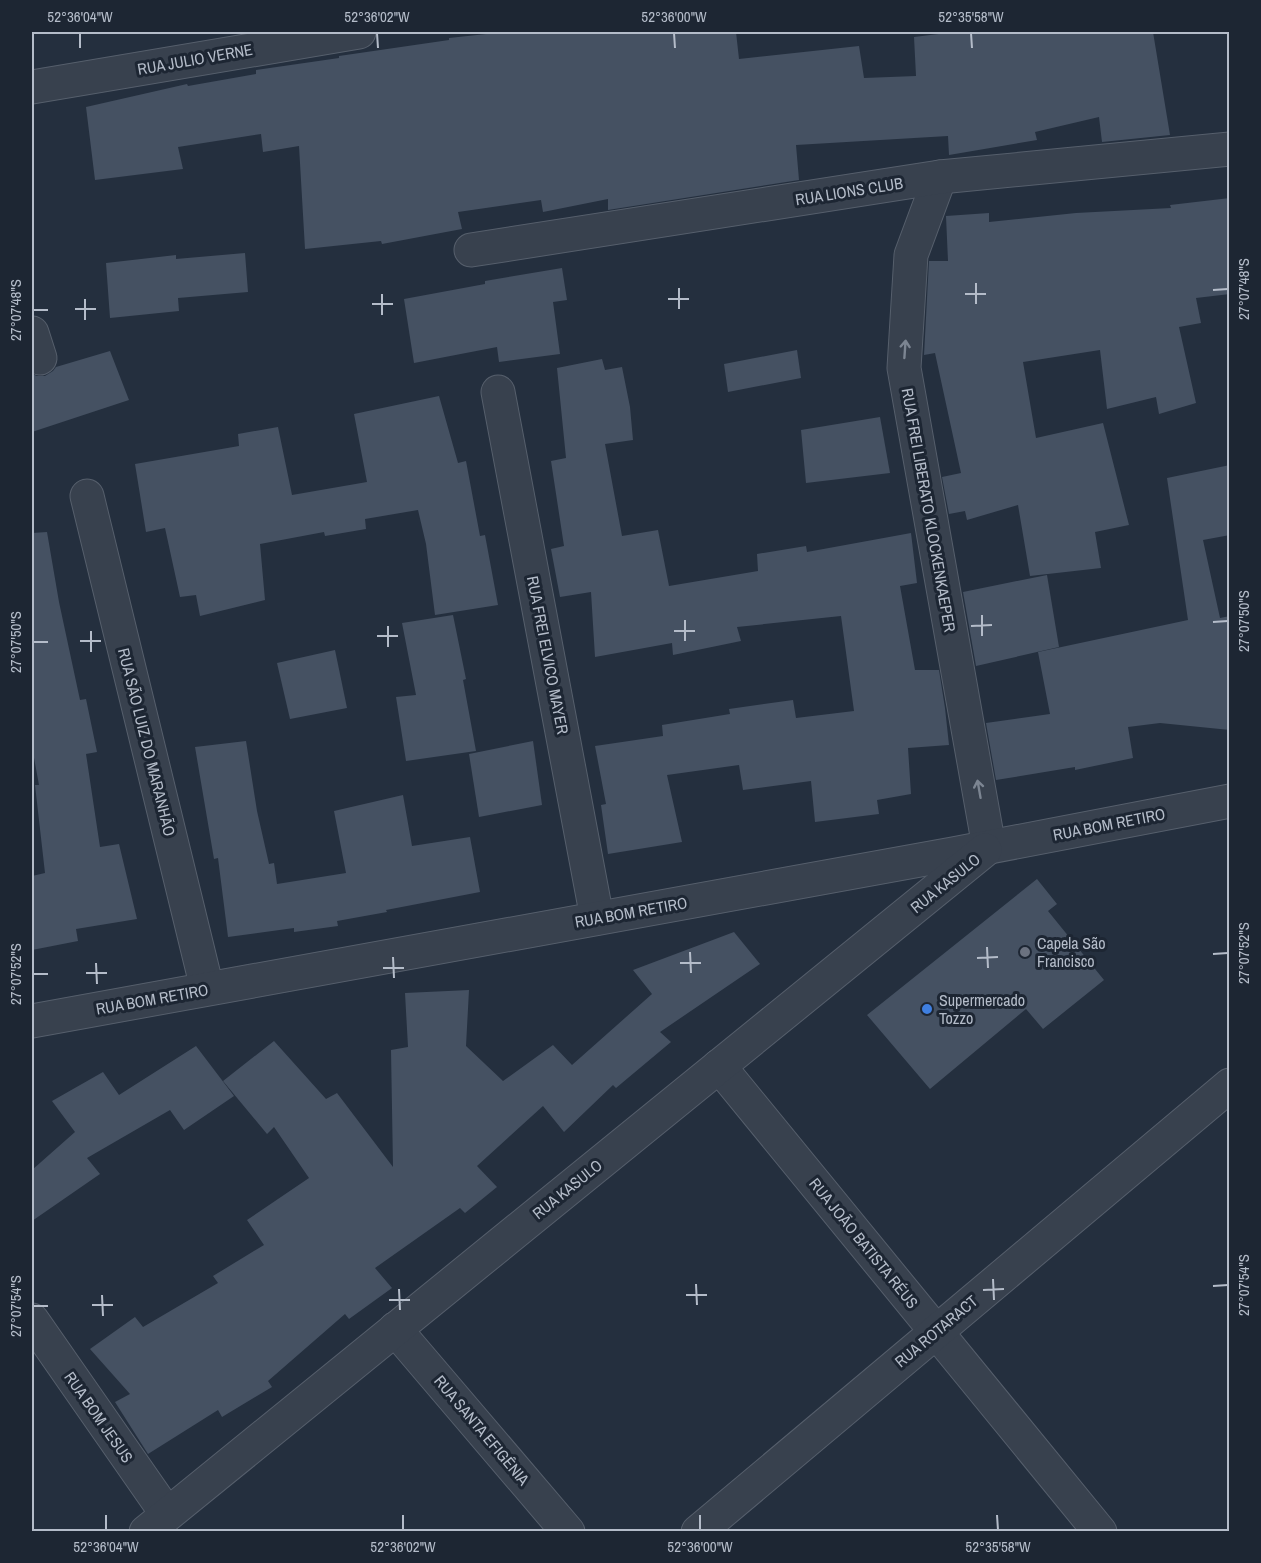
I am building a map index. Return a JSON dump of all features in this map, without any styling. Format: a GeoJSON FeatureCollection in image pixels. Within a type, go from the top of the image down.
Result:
{"type":"FeatureCollection","features":[{"type":"Feature","properties":{"kind":"street","name":"RUA JULIO VERNE"},"geometry":{"type":"LineString","coordinates":[[32,87],[359,32]]}},
{"type":"Feature","properties":{"kind":"street","name":"RUA LIONS CLUB"},"geometry":{"type":"LineString","coordinates":[[471,250],[940,177],[1230,149]]}},
{"type":"Feature","properties":{"kind":"street","name":"RUA FREI LIBERATO KLOCKENKAEPER"},"geometry":{"type":"LineString","coordinates":[[940,177],[911,255],[904,368],[989,847]]}},
{"type":"Feature","properties":{"kind":"street","name":"RUA FREI ELVICO MAYER"},"geometry":{"type":"LineString","coordinates":[[498,392],[597,918]]}},
{"type":"Feature","properties":{"kind":"street","name":"RUA SÃO LUIZ DO MARANHÃO"},"geometry":{"type":"LineString","coordinates":[[87,496],[207,988]]}},
{"type":"Feature","properties":{"kind":"street","name":"RUA BOM RETIRO"},"geometry":{"type":"LineString","coordinates":[[32,1021],[1230,801]]}},
{"type":"Feature","properties":{"kind":"street","name":"RUA KASULO"},"geometry":{"type":"LineString","coordinates":[[156,1523],[989,847]]}},
{"type":"Feature","properties":{"kind":"street","name":"RUA JOÃO BATISTA RÉUS"},"geometry":{"type":"LineString","coordinates":[[719,1066],[1100,1532]]}},
{"type":"Feature","properties":{"kind":"street","name":"RUA ROTARACT"},"geometry":{"type":"LineString","coordinates":[[698,1532],[1230,1085]]}},
{"type":"Feature","properties":{"kind":"street","name":"RUA BOM JESUS"},"geometry":{"type":"LineString","coordinates":[[32,1320],[156,1523]]}},
{"type":"Feature","properties":{"kind":"street","name":"RUA SANTA EFIGÊNIA"},"geometry":{"type":"LineString","coordinates":[[395,1329],[568,1532]]}},
{"type":"Feature","properties":{"kind":"building"},"geometry":{"type":"Polygon","coordinates":[[[505,32],[736,32],[739,59],[859,46],[864,78],[916,76],[914,37],[955,32],[1153,32],[1170,135],[1102,142],[1099,117],[1035,132],[1037,140],[949,155],[948,136],[796,145],[799,180],[608,210],[608,199],[543,212],[541,200],[458,212],[462,229],[382,244],[381,241],[305,249],[299,146],[263,152],[261,134],[178,147],[183,169],[95,180],[86,107],[187,84],[188,86],[256,74],[256,70],[449,40],[449,38],[505,32]]]}},
{"type":"Feature","properties":{"kind":"building"},"geometry":{"type":"Polygon","coordinates":[[[1230,198],[1230,294],[1196,298],[1201,323],[1179,327],[1196,403],[1159,414],[1156,397],[1107,409],[1100,350],[1023,362],[1036,438],[1103,423],[1129,525],[1095,532],[1101,568],[1030,576],[1018,505],[967,520],[965,511],[949,514],[942,477],[961,473],[935,353],[924,355],[929,261],[948,261],[946,216],[989,213],[989,222],[1076,213],[1171,208],[1170,205],[1230,198]]]}},
{"type":"Feature","properties":{"kind":"building"},"geometry":{"type":"Polygon","coordinates":[[[245,253],[248,292],[178,298],[179,311],[110,318],[106,263],[176,255],[176,259],[245,253]]]}},
{"type":"Feature","properties":{"kind":"building"},"geometry":{"type":"Polygon","coordinates":[[[562,268],[567,300],[553,302],[560,354],[499,362],[497,347],[414,363],[404,299],[485,284],[485,281],[562,268]]]}},
{"type":"Feature","properties":{"kind":"building"},"geometry":{"type":"Polygon","coordinates":[[[797,350],[801,378],[728,392],[724,364],[797,350]]]}},
{"type":"Feature","properties":{"kind":"building"},"geometry":{"type":"Polygon","coordinates":[[[110,351],[129,400],[32,432],[32,374],[45,376],[56,367],[110,351]]]}},
{"type":"Feature","properties":{"kind":"building"},"geometry":{"type":"Polygon","coordinates":[[[602,359],[605,370],[622,367],[630,407],[633,440],[605,444],[622,536],[658,530],[669,586],[758,571],[757,554],[806,546],[807,552],[911,533],[917,583],[900,586],[915,670],[939,670],[949,745],[908,748],[911,794],[877,800],[879,814],[815,822],[811,781],[743,790],[739,765],[667,775],[682,842],[608,854],[601,805],[606,804],[595,746],[663,736],[662,725],[730,714],[729,709],[793,700],[796,718],[854,711],[841,616],[737,627],[741,641],[673,655],[672,643],[595,657],[591,592],[560,597],[551,549],[564,546],[551,461],[566,458],[557,368],[602,359]]]}},
{"type":"Feature","properties":{"kind":"building"},"geometry":{"type":"Polygon","coordinates":[[[439,396],[458,463],[466,461],[480,536],[485,535],[498,605],[435,615],[426,544],[418,510],[365,519],[366,529],[325,536],[324,532],[260,544],[265,600],[200,616],[196,595],[180,597],[165,528],[146,532],[135,464],[239,446],[238,434],[278,427],[292,495],[367,482],[354,414],[439,396]]]}},
{"type":"Feature","properties":{"kind":"building"},"geometry":{"type":"Polygon","coordinates":[[[880,417],[890,473],[806,483],[801,430],[880,417]]]}},
{"type":"Feature","properties":{"kind":"building"},"geometry":{"type":"Polygon","coordinates":[[[1230,465],[1230,535],[1203,540],[1220,618],[1230,616],[1230,730],[1160,723],[1128,727],[1133,758],[1075,770],[1075,767],[996,780],[986,723],[1050,714],[1038,652],[1188,620],[1167,478],[1230,465]]]}},
{"type":"Feature","properties":{"kind":"building"},"geometry":{"type":"Polygon","coordinates":[[[47,532],[80,700],[86,699],[97,752],[86,754],[100,847],[119,844],[137,919],[76,929],[78,941],[32,950],[32,876],[45,873],[35,785],[39,785],[32,747],[32,533],[47,532]]]}},
{"type":"Feature","properties":{"kind":"building"},"geometry":{"type":"Polygon","coordinates":[[[1047,575],[1059,647],[976,666],[963,592],[1047,575]]]}},
{"type":"Feature","properties":{"kind":"building"},"geometry":{"type":"Polygon","coordinates":[[[453,615],[466,679],[463,680],[476,751],[406,761],[396,697],[416,695],[402,623],[453,615]]]}},
{"type":"Feature","properties":{"kind":"building"},"geometry":{"type":"Polygon","coordinates":[[[335,650],[347,708],[290,719],[277,663],[335,650]]]}},
{"type":"Feature","properties":{"kind":"building"},"geometry":{"type":"Polygon","coordinates":[[[246,741],[257,811],[269,864],[274,863],[277,884],[346,873],[334,811],[403,795],[412,846],[470,837],[480,892],[337,921],[338,926],[294,932],[294,928],[228,937],[218,858],[214,859],[195,747],[246,741]]]}},
{"type":"Feature","properties":{"kind":"building"},"geometry":{"type":"Polygon","coordinates":[[[533,741],[542,805],[479,817],[469,754],[533,741]]]}},
{"type":"Feature","properties":{"kind":"building"},"geometry":{"type":"Polygon","coordinates":[[[1037,879],[1057,904],[1048,911],[1104,980],[1043,1029],[1026,1009],[930,1089],[867,1015],[1037,879]]]}},
{"type":"Feature","properties":{"kind":"building"},"geometry":{"type":"Polygon","coordinates":[[[734,932],[760,964],[660,1032],[671,1042],[616,1088],[613,1085],[564,1132],[543,1106],[477,1166],[497,1187],[465,1213],[460,1208],[375,1268],[392,1288],[349,1319],[345,1314],[268,1381],[272,1387],[222,1417],[218,1410],[148,1454],[115,1402],[130,1394],[90,1349],[135,1317],[143,1327],[218,1283],[213,1276],[264,1245],[247,1220],[309,1178],[274,1127],[267,1134],[223,1081],[274,1041],[326,1099],[337,1093],[393,1167],[391,1050],[408,1047],[405,993],[469,990],[466,1046],[503,1081],[553,1045],[572,1065],[652,994],[633,970],[734,932]]]}},
{"type":"Feature","properties":{"kind":"building"},"geometry":{"type":"Polygon","coordinates":[[[196,1046],[234,1096],[184,1130],[170,1110],[87,1158],[100,1174],[32,1221],[32,1170],[75,1132],[52,1101],[103,1072],[119,1095],[196,1046]]]}},
{"type":"Feature","properties":{"kind":"place","name":"Capela São Francisco"},"geometry":{"type":"Point","coordinates":[1025,952]}},
{"type":"Feature","properties":{"kind":"place","name":"Supermercado Tozzo"},"geometry":{"type":"Point","coordinates":[927,1009]}}]}
